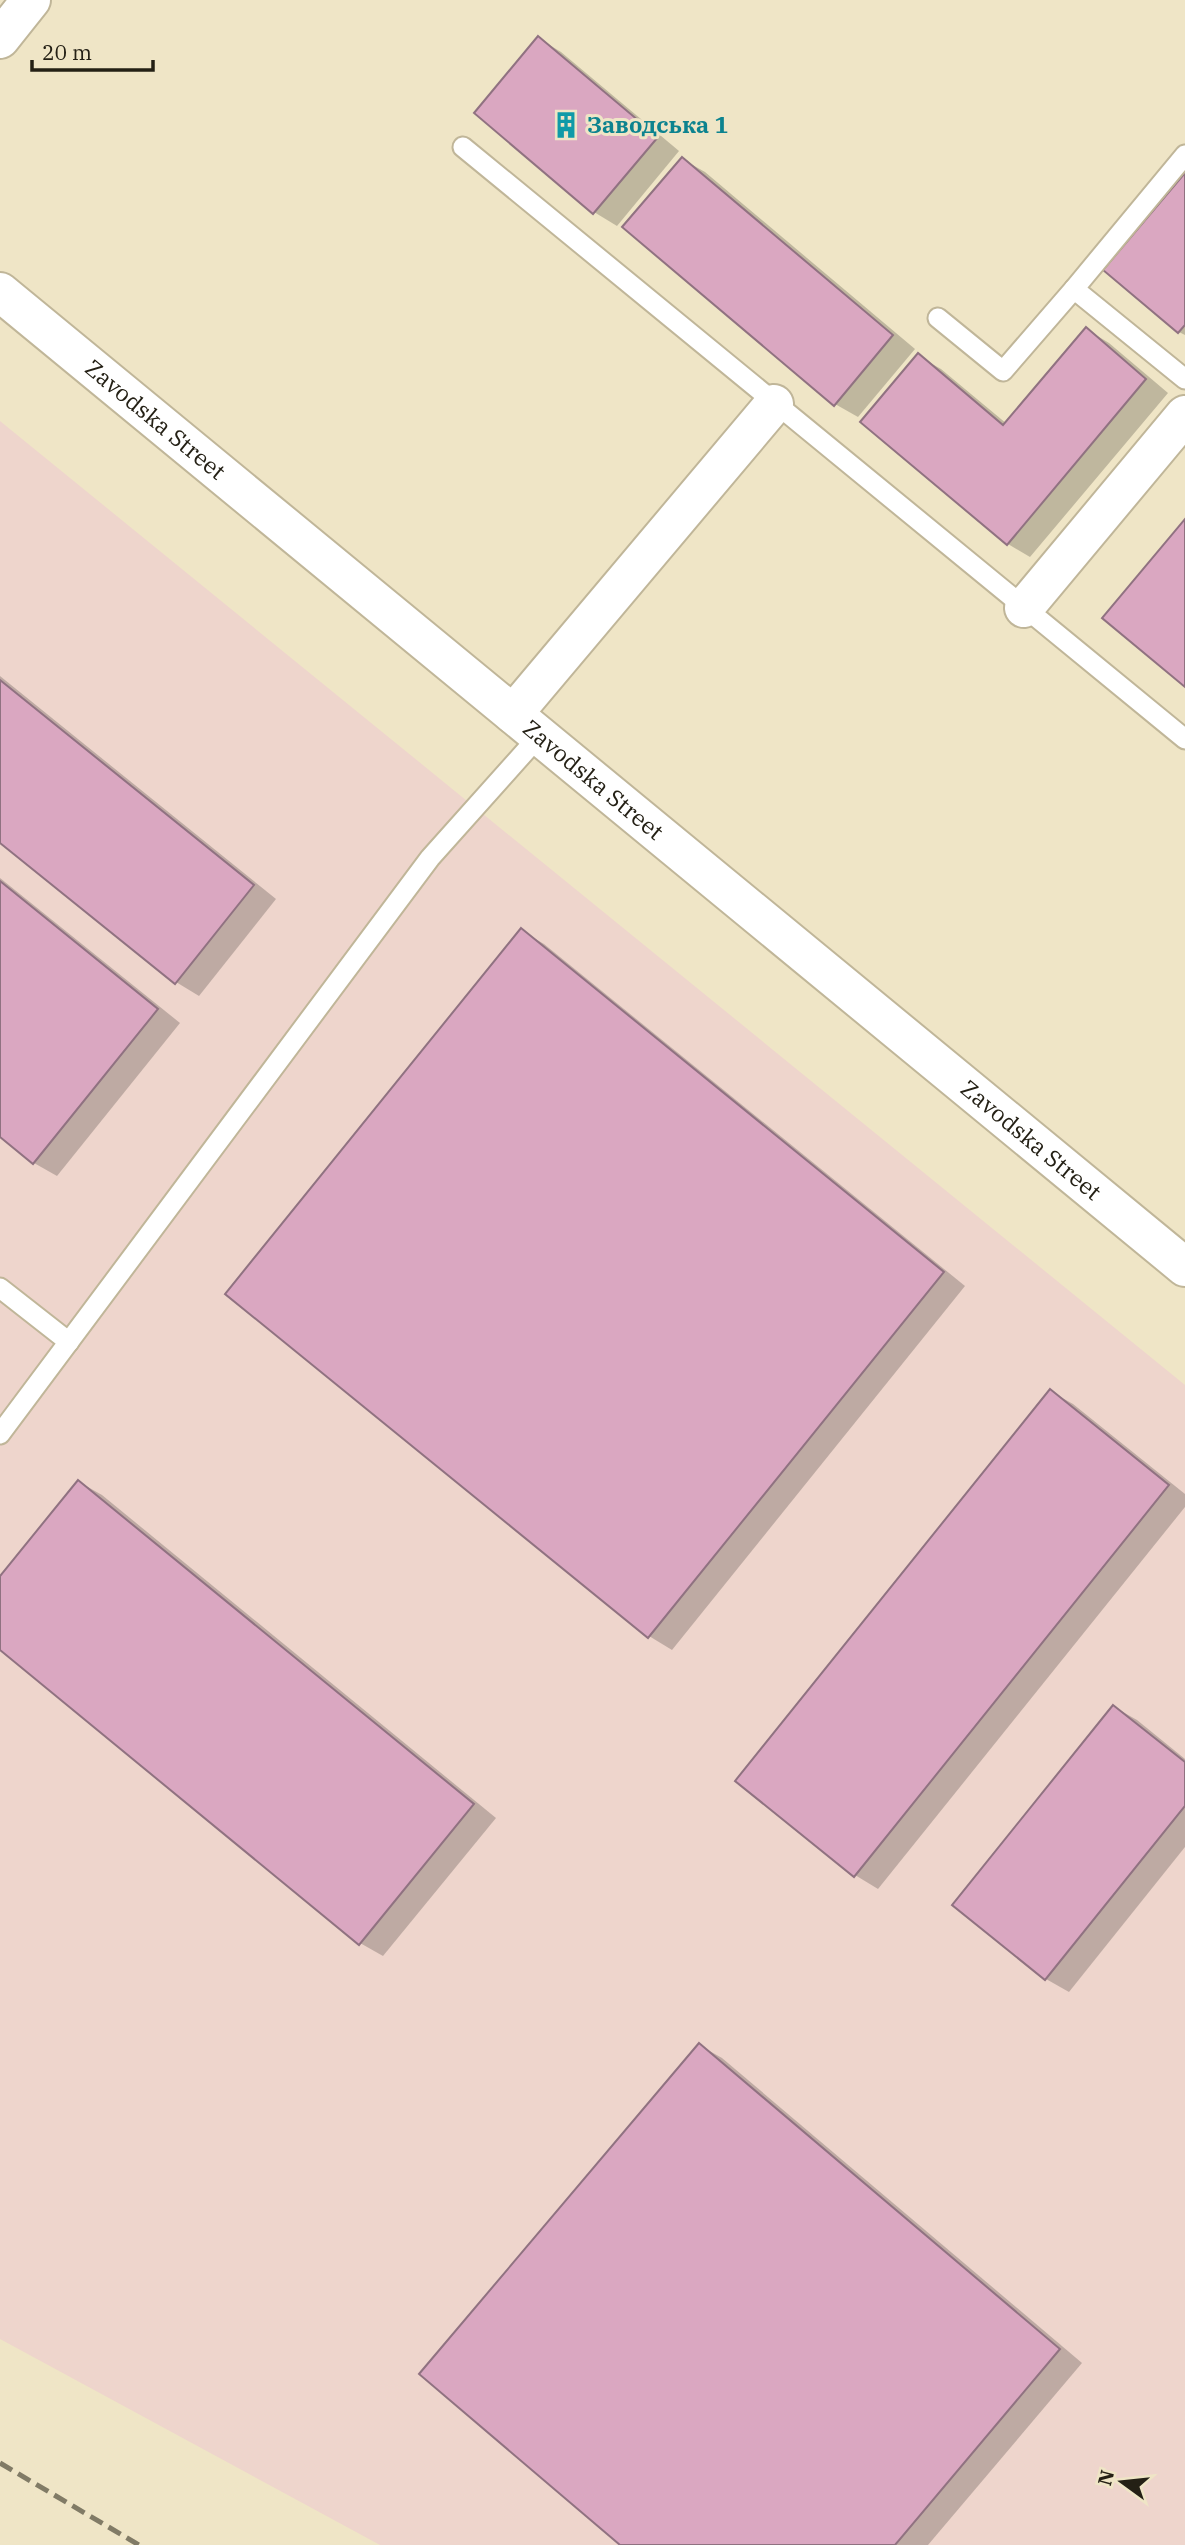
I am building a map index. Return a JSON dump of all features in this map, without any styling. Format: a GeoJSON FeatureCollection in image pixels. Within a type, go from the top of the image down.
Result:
{"type":"FeatureCollection","features":[{"type":"Feature","properties":{"kind":"main road"},"geometry":{"type":"LineString","coordinates":[[0,39],[31,0]]}},
{"type":"Feature","properties":{"kind":"main road","name":"Zavodska Street"},"geometry":{"type":"LineString","coordinates":[[0,292],[1185,1267]]}},
{"type":"Feature","properties":{"kind":"main road"},"geometry":{"type":"LineString","coordinates":[[526,725],[774,404]]}},
{"type":"Feature","properties":{"kind":"main road"},"geometry":{"type":"LineString","coordinates":[[1024,608],[1185,415]]}},
{"type":"Feature","properties":{"kind":"lane"},"geometry":{"type":"LineString","coordinates":[[463,147],[1185,739]]}},
{"type":"Feature","properties":{"kind":"lane"},"geometry":{"type":"LineString","coordinates":[[938,318],[1003,371],[1185,155]]}},
{"type":"Feature","properties":{"kind":"lane"},"geometry":{"type":"LineString","coordinates":[[1074,289],[1185,379]]}},
{"type":"Feature","properties":{"kind":"lane"},"geometry":{"type":"LineString","coordinates":[[0,1434],[430,858],[526,725]]}},
{"type":"Feature","properties":{"kind":"lane"},"geometry":{"type":"LineString","coordinates":[[0,1288],[69,1342]]}},
{"type":"Feature","properties":{"kind":"shaded area"},"geometry":{"type":"Polygon","coordinates":[[[0,421],[1185,1385],[1185,2545],[380,2545],[0,2339],[0,421]]]}},
{"type":"Feature","properties":{"kind":"building","name":"Заводська 1"},"geometry":{"type":"Polygon","coordinates":[[[538,36],[658,137],[593,214],[474,113],[538,36]]]}},
{"type":"Feature","properties":{"kind":"building"},"geometry":{"type":"Polygon","coordinates":[[[682,157],[893,335],[834,406],[622,227],[682,157]]]}},
{"type":"Feature","properties":{"kind":"building"},"geometry":{"type":"Polygon","coordinates":[[[1185,173],[1185,325],[1178,333],[1103,270],[1185,173]]]}},
{"type":"Feature","properties":{"kind":"building"},"geometry":{"type":"Polygon","coordinates":[[[1086,327],[1146,379],[1007,545],[860,422],[918,353],[1003,425],[1086,327]]]}},
{"type":"Feature","properties":{"kind":"building"},"geometry":{"type":"Polygon","coordinates":[[[1185,519],[1185,687],[1102,618],[1185,519]]]}},
{"type":"Feature","properties":{"kind":"building"},"geometry":{"type":"Polygon","coordinates":[[[0,680],[254,885],[175,984],[0,843],[0,680]]]}},
{"type":"Feature","properties":{"kind":"building"},"geometry":{"type":"Polygon","coordinates":[[[0,881],[158,1009],[33,1164],[0,1137],[0,881]]]}},
{"type":"Feature","properties":{"kind":"building"},"geometry":{"type":"Polygon","coordinates":[[[521,928],[944,1272],[648,1638],[225,1294],[521,928]]]}},
{"type":"Feature","properties":{"kind":"building"},"geometry":{"type":"Polygon","coordinates":[[[1050,1389],[1169,1485],[854,1877],[735,1781],[1050,1389]]]}},
{"type":"Feature","properties":{"kind":"building"},"geometry":{"type":"Polygon","coordinates":[[[78,1480],[474,1804],[359,1945],[0,1650],[0,1576],[78,1480]]]}},
{"type":"Feature","properties":{"kind":"building"},"geometry":{"type":"Polygon","coordinates":[[[1113,1705],[1185,1762],[1185,1806],[1045,1980],[952,1905],[1113,1705]]]}},
{"type":"Feature","properties":{"kind":"building"},"geometry":{"type":"Polygon","coordinates":[[[699,2043],[1060,2349],[895,2545],[620,2545],[419,2374],[699,2043]]]}},
{"type":"Feature","properties":{"kind":"railway"},"geometry":{"type":"LineString","coordinates":[[0,2463],[139,2545]]}},
{"type":"Feature","properties":{"kind":"place","name":"Заводська 1"},"geometry":{"type":"Point","coordinates":[566,125]}}]}
